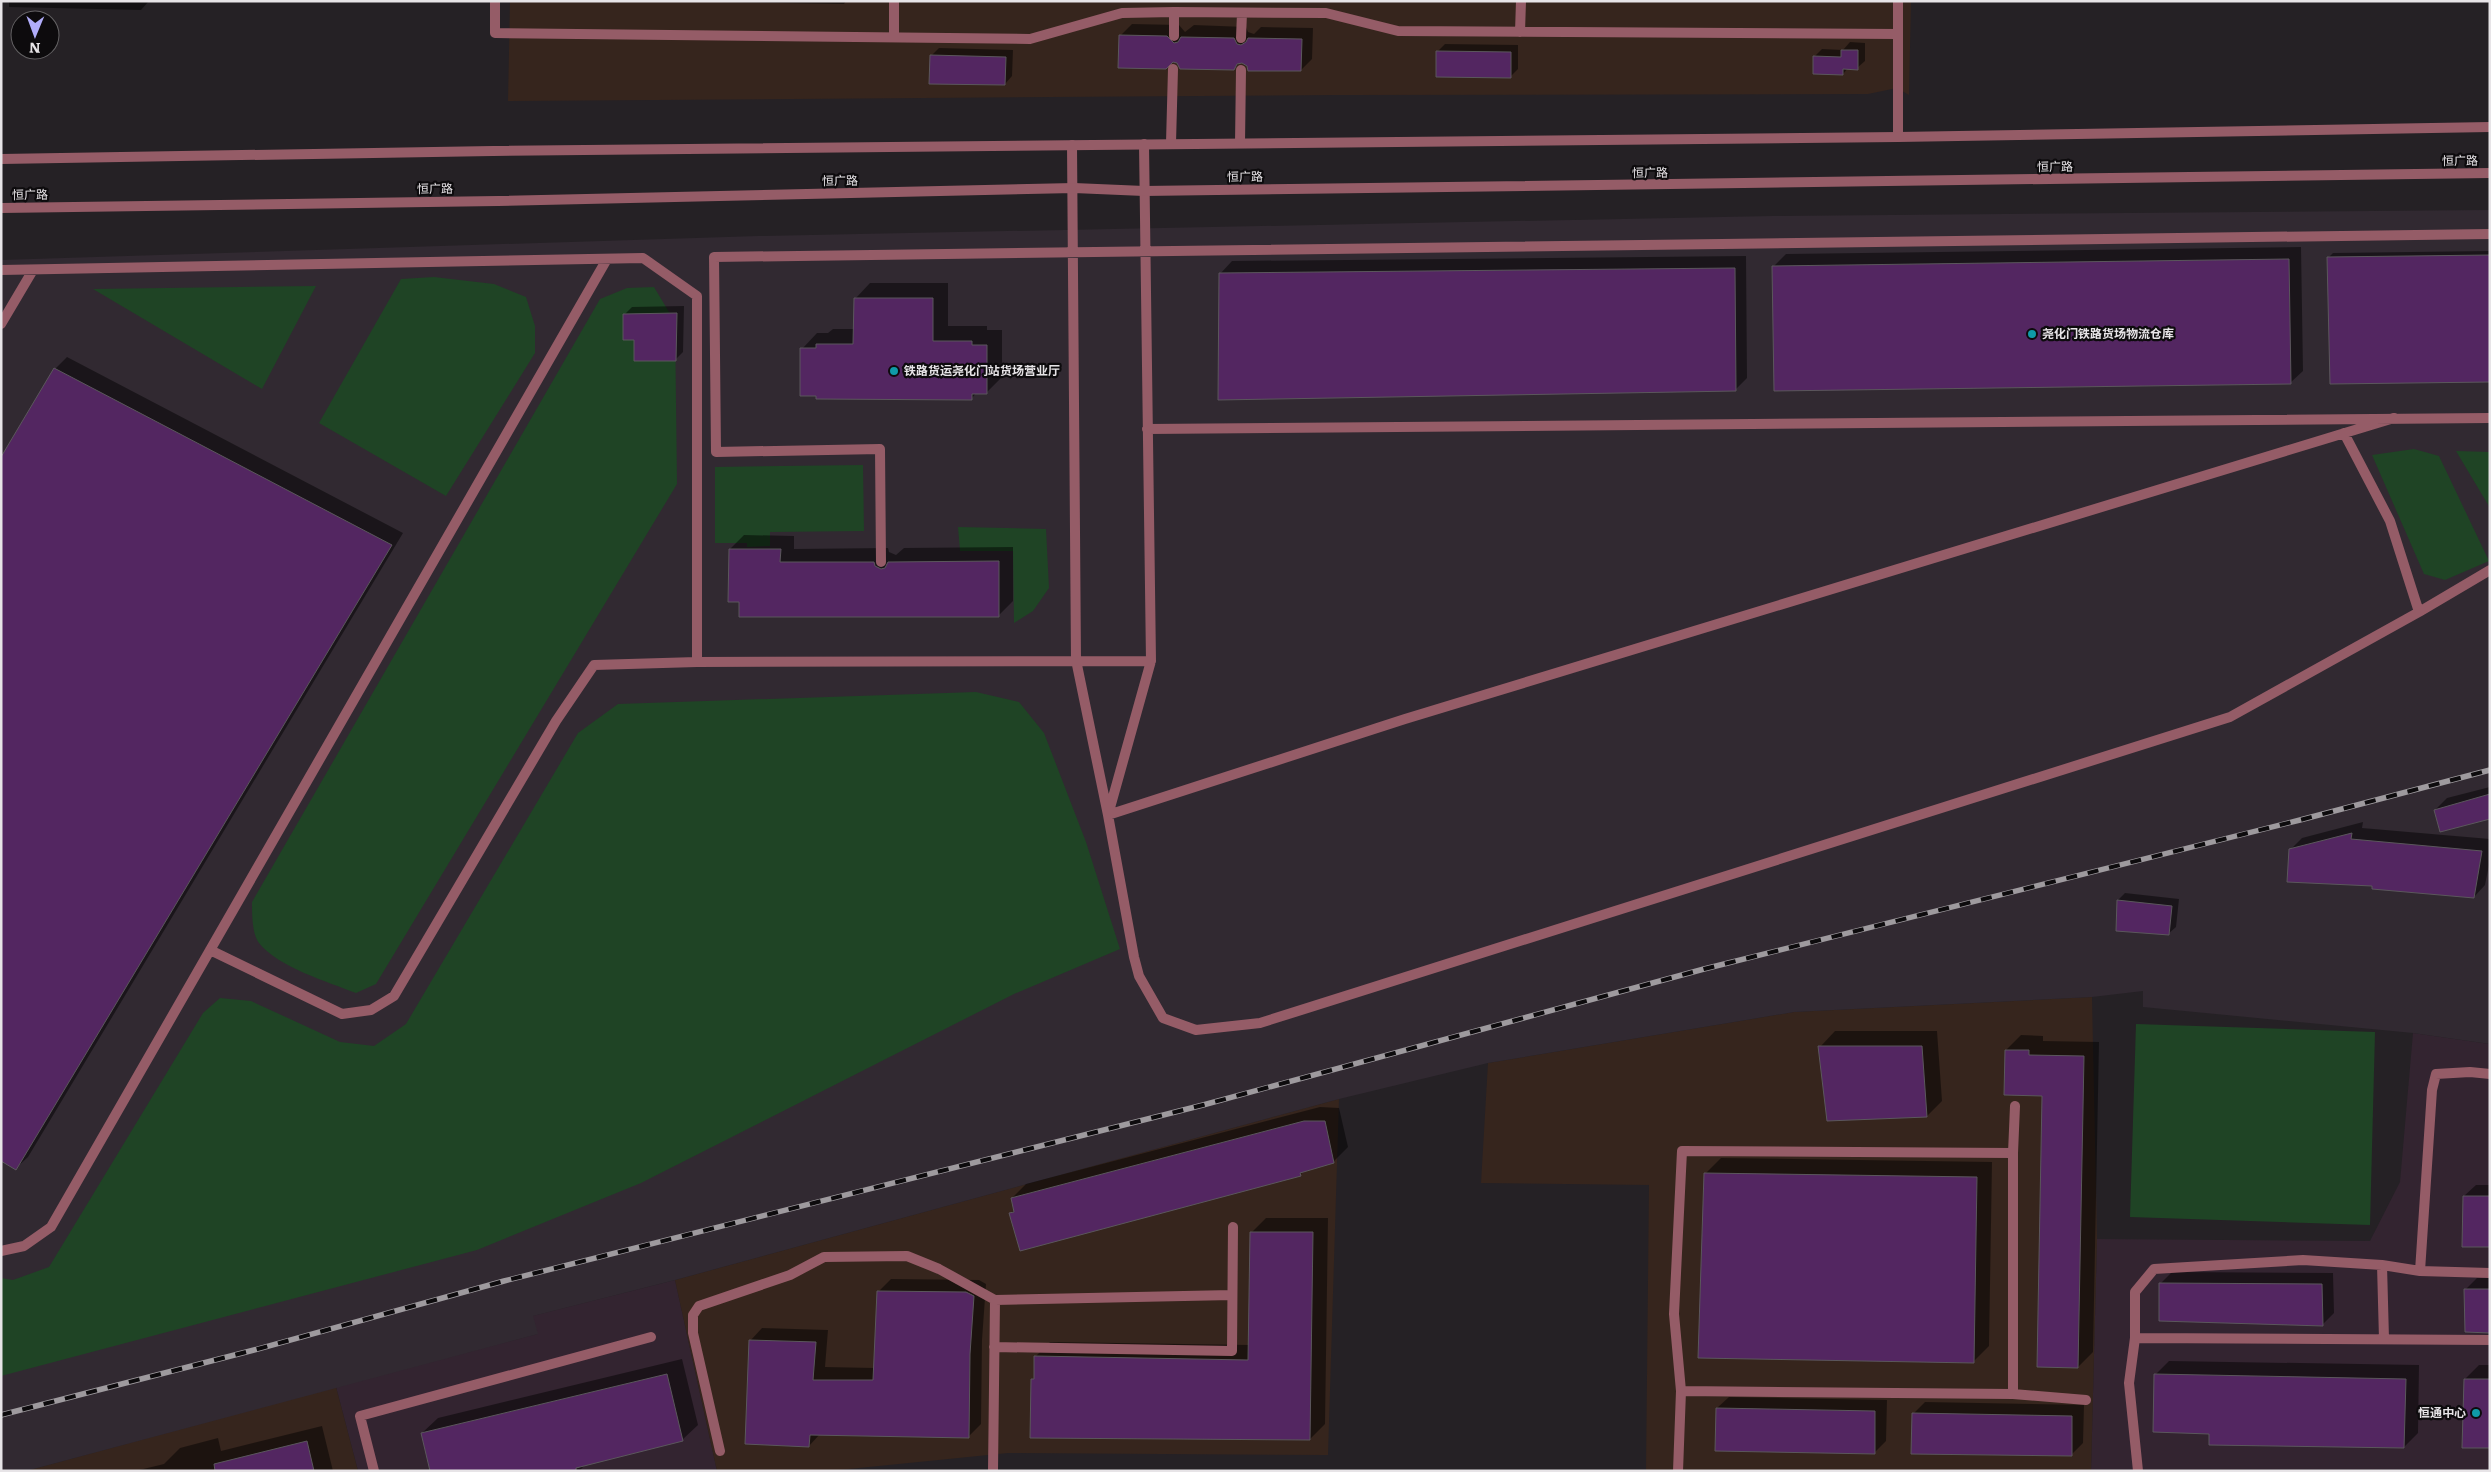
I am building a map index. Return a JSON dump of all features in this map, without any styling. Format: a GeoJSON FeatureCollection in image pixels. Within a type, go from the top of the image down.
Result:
{"type":"FeatureCollection","features":[{"type":"Feature","properties":{"kind":"street"},"geometry":{"type":"LineString","coordinates":[[496,1],[495,33],[1030,39],[1122,12],[1174,12],[1326,13],[1398,31],[1898,34]]}},
{"type":"Feature","properties":{"kind":"street"},"geometry":{"type":"LineString","coordinates":[[894,1],[894,36]]}},
{"type":"Feature","properties":{"kind":"street"},"geometry":{"type":"LineString","coordinates":[[1520,32],[1521,1]]}},
{"type":"Feature","properties":{"kind":"street"},"geometry":{"type":"LineString","coordinates":[[1898,1],[1898,137]]}},
{"type":"Feature","properties":{"kind":"street"},"geometry":{"type":"LineString","coordinates":[[1174,12],[1174,36]]}},
{"type":"Feature","properties":{"kind":"street"},"geometry":{"type":"LineString","coordinates":[[1241,38],[1242,13]]}},
{"type":"Feature","properties":{"kind":"street"},"geometry":{"type":"LineString","coordinates":[[1171,143],[1173,69]]}},
{"type":"Feature","properties":{"kind":"street"},"geometry":{"type":"LineString","coordinates":[[1240,143],[1241,70]]}},
{"type":"Feature","properties":{"kind":"street"},"geometry":{"type":"LineString","coordinates":[[1,159],[1171,143],[1898,137],[2490,127]]}},
{"type":"Feature","properties":{"kind":"street"},"geometry":{"type":"LineString","coordinates":[[1108,815],[1151,661],[1144,144]]}},
{"type":"Feature","properties":{"kind":"street"},"geometry":{"type":"LineString","coordinates":[[1072,145],[1074,188],[1076,660],[1139,976],[1163,1018],[1196,1030],[1260,1023],[2230,717],[2419,612],[2490,570]]}},
{"type":"Feature","properties":{"kind":"street","name":"恒广路"},"geometry":{"type":"LineString","coordinates":[[1,208],[498,201],[1074,188],[1144,191],[2490,173]]}},
{"type":"Feature","properties":{"kind":"street"},"geometry":{"type":"LineString","coordinates":[[881,562],[880,449],[716,452],[714,257],[2490,234]]}},
{"type":"Feature","properties":{"kind":"street"},"geometry":{"type":"LineString","coordinates":[[1,270],[643,258],[697,296],[697,662]]}},
{"type":"Feature","properties":{"kind":"street"},"geometry":{"type":"LineString","coordinates":[[1,1251],[24,1246],[51,1227],[607,259]]}},
{"type":"Feature","properties":{"kind":"street"},"geometry":{"type":"LineString","coordinates":[[1,324],[33,270]]}},
{"type":"Feature","properties":{"kind":"street"},"geometry":{"type":"LineString","coordinates":[[1108,815],[1405,719],[2394,418]]}},
{"type":"Feature","properties":{"kind":"street"},"geometry":{"type":"LineString","coordinates":[[1147,429],[2490,418]]}},
{"type":"Feature","properties":{"kind":"street"},"geometry":{"type":"LineString","coordinates":[[2344,433],[2390,521],[2419,612]]}},
{"type":"Feature","properties":{"kind":"street"},"geometry":{"type":"LineString","coordinates":[[210,950],[342,1014],[371,1010],[394,996],[556,721],[594,665],[697,662],[1151,661]]}},
{"type":"Feature","properties":{"kind":"street"},"geometry":{"type":"LineString","coordinates":[[2420,1270],[2432,1090],[2436,1074],[2470,1072],[2490,1074]]}},
{"type":"Feature","properties":{"kind":"street"},"geometry":{"type":"LineString","coordinates":[[2013,1394],[2013,1153],[2015,1106]]}},
{"type":"Feature","properties":{"kind":"street"},"geometry":{"type":"LineString","coordinates":[[1678,1471],[1681,1391],[1674,1314],[1682,1151],[2013,1153]]}},
{"type":"Feature","properties":{"kind":"street"},"geometry":{"type":"LineString","coordinates":[[994,1347],[1232,1351],[1233,1227]]}},
{"type":"Feature","properties":{"kind":"street"},"geometry":{"type":"LineString","coordinates":[[720,1451],[693,1333],[693,1315],[699,1306],[790,1275],[824,1257],[907,1256],[939,1269],[994,1300],[1232,1295]]}},
{"type":"Feature","properties":{"kind":"street"},"geometry":{"type":"LineString","coordinates":[[2138,1471],[2129,1383],[2135,1338],[2136,1292],[2154,1269],[2303,1260],[2490,1274]]}},
{"type":"Feature","properties":{"kind":"street"},"geometry":{"type":"LineString","coordinates":[[2382,1265],[2384,1339]]}},
{"type":"Feature","properties":{"kind":"street"},"geometry":{"type":"LineString","coordinates":[[993,1471],[994,1300]]}},
{"type":"Feature","properties":{"kind":"street"},"geometry":{"type":"LineString","coordinates":[[374,1471],[360,1416],[651,1337]]}},
{"type":"Feature","properties":{"kind":"street"},"geometry":{"type":"LineString","coordinates":[[2135,1338],[2490,1340]]}},
{"type":"Feature","properties":{"kind":"street"},"geometry":{"type":"LineString","coordinates":[[1681,1391],[2013,1394],[2086,1400]]}},
{"type":"Feature","properties":{"kind":"shaded area"},"geometry":{"type":"Polygon","coordinates":[[[510,1],[1911,1],[1909,95],[1897,88],[1868,94],[1336,95],[508,101],[510,1]]]}},
{"type":"Feature","properties":{"kind":"shaded area"},"geometry":{"type":"Polygon","coordinates":[[[2490,210],[2490,1044],[2413,1033],[2143,1007],[2143,991],[2092,997],[1794,1012],[1488,1063],[1339,1099],[675,1280],[533,1316],[538,1334],[26,1471],[1,1471],[1,260],[758,236],[1772,216],[2490,210]]]}},
{"type":"Feature","properties":{"kind":"shaded area"},"geometry":{"type":"Polygon","coordinates":[[[2092,997],[2097,1239],[2091,1471],[1646,1471],[1649,1185],[1481,1183],[1488,1063],[1794,1012],[2092,997]]]}},
{"type":"Feature","properties":{"kind":"shaded area"},"geometry":{"type":"Polygon","coordinates":[[[2413,1033],[2490,1044],[2490,1471],[2091,1471],[2097,1239],[2370,1241],[2400,1182],[2413,1033]]]}},
{"type":"Feature","properties":{"kind":"shaded area"},"geometry":{"type":"Polygon","coordinates":[[[1339,1099],[1328,1455],[1008,1453],[829,1471],[717,1471],[675,1280],[1339,1099]]]}},
{"type":"Feature","properties":{"kind":"shaded area"},"geometry":{"type":"Polygon","coordinates":[[[675,1280],[717,1471],[358,1471],[336,1387],[537,1334],[532,1316],[675,1280]]]}},
{"type":"Feature","properties":{"kind":"shaded area"},"geometry":{"type":"Polygon","coordinates":[[[336,1387],[358,1471],[26,1471],[336,1387]]]}},
{"type":"Feature","properties":{"kind":"green space"},"geometry":{"type":"Polygon","coordinates":[[[434,277],[494,284],[526,297],[535,326],[535,353],[446,496],[319,423],[401,279],[434,277]]]}},
{"type":"Feature","properties":{"kind":"green space"},"geometry":{"type":"Polygon","coordinates":[[[316,286],[262,389],[93,289],[316,286]]]}},
{"type":"Feature","properties":{"kind":"green space"},"geometry":{"type":"Polygon","coordinates":[[[654,287],[675,322],[677,484],[376,984],[356,993],[318,979],[278,959],[267,952],[257,939],[252,918],[252,902],[600,299],[627,288],[654,287]]]}},
{"type":"Feature","properties":{"kind":"green space"},"geometry":{"type":"Polygon","coordinates":[[[2414,449],[2439,456],[2489,561],[2445,580],[2424,574],[2372,455],[2414,449]]]}},
{"type":"Feature","properties":{"kind":"green space"},"geometry":{"type":"Polygon","coordinates":[[[2456,451],[2490,452],[2490,508],[2456,451]]]}},
{"type":"Feature","properties":{"kind":"green space"},"geometry":{"type":"Polygon","coordinates":[[[863,465],[864,531],[770,532],[770,546],[747,547],[747,543],[715,543],[715,467],[863,465]]]}},
{"type":"Feature","properties":{"kind":"green space"},"geometry":{"type":"Polygon","coordinates":[[[958,527],[1046,529],[1049,588],[1033,611],[1014,623],[1013,551],[960,551],[958,527]]]}},
{"type":"Feature","properties":{"kind":"green space"},"geometry":{"type":"Polygon","coordinates":[[[976,692],[1019,702],[1044,733],[1086,842],[1120,949],[1014,994],[641,1183],[477,1250],[1,1376],[1,1278],[13,1280],[49,1267],[203,1013],[220,998],[251,1001],[340,1042],[374,1046],[406,1024],[578,733],[618,704],[976,692]]]}},
{"type":"Feature","properties":{"kind":"green space"},"geometry":{"type":"Polygon","coordinates":[[[2136,1024],[2375,1032],[2370,1225],[2130,1217],[2136,1024]]]}},
{"type":"Feature","properties":{"kind":"building"},"geometry":{"type":"Polygon","coordinates":[[[1119,35],[1167,36],[1174,43],[1178,42],[1181,37],[1234,38],[1237,44],[1241,45],[1248,38],[1302,39],[1301,71],[1248,71],[1247,66],[1242,63],[1237,64],[1234,70],[1180,69],[1177,63],[1173,62],[1166,69],[1118,68],[1119,35]]]}},
{"type":"Feature","properties":{"kind":"building"},"geometry":{"type":"Polygon","coordinates":[[[1841,50],[1858,50],[1858,70],[1843,69],[1843,75],[1813,74],[1813,56],[1841,57],[1841,50]]]}},
{"type":"Feature","properties":{"kind":"building"},"geometry":{"type":"Polygon","coordinates":[[[1436,51],[1511,52],[1511,78],[1436,77],[1436,51]]]}},
{"type":"Feature","properties":{"kind":"building"},"geometry":{"type":"Polygon","coordinates":[[[930,55],[1006,57],[1005,85],[929,84],[930,55]]]}},
{"type":"Feature","properties":{"kind":"building"},"geometry":{"type":"Polygon","coordinates":[[[2490,255],[2490,382],[2330,384],[2327,257],[2490,255]]]}},
{"type":"Feature","properties":{"kind":"building","name":"尧化门铁路货场物流仓库"},"geometry":{"type":"Polygon","coordinates":[[[2289,259],[2291,384],[1774,391],[1772,266],[2289,259]]]}},
{"type":"Feature","properties":{"kind":"building"},"geometry":{"type":"Polygon","coordinates":[[[1735,268],[1736,391],[1218,400],[1219,273],[1735,268]]]}},
{"type":"Feature","properties":{"kind":"building","name":"铁路货运尧化门站货场营业厅"},"geometry":{"type":"Polygon","coordinates":[[[854,298],[933,298],[933,341],[972,341],[972,345],[987,345],[987,394],[972,394],[972,400],[816,399],[816,396],[800,396],[800,348],[816,348],[816,344],[853,344],[854,298]]]}},
{"type":"Feature","properties":{"kind":"building"},"geometry":{"type":"Polygon","coordinates":[[[677,313],[676,361],[634,361],[634,340],[623,340],[623,314],[677,313]]]}},
{"type":"Feature","properties":{"kind":"building"},"geometry":{"type":"Polygon","coordinates":[[[54,368],[392,545],[16,1170],[1,1161],[1,457],[54,368]]]}},
{"type":"Feature","properties":{"kind":"building"},"geometry":{"type":"Polygon","coordinates":[[[729,549],[781,549],[780,562],[874,562],[875,566],[881,569],[885,568],[888,562],[999,561],[999,617],[739,617],[739,602],[728,602],[729,549]]]}},
{"type":"Feature","properties":{"kind":"building"},"geometry":{"type":"Polygon","coordinates":[[[2490,794],[2490,819],[2440,832],[2434,810],[2490,794]]]}},
{"type":"Feature","properties":{"kind":"building"},"geometry":{"type":"Polygon","coordinates":[[[2352,833],[2351,839],[2482,851],[2474,898],[2372,889],[2372,886],[2287,882],[2289,849],[2352,833]]]}},
{"type":"Feature","properties":{"kind":"building"},"geometry":{"type":"Polygon","coordinates":[[[2117,900],[2172,906],[2169,935],[2116,931],[2117,900]]]}},
{"type":"Feature","properties":{"kind":"building"},"geometry":{"type":"Polygon","coordinates":[[[1818,1046],[1922,1046],[1927,1117],[1827,1121],[1818,1046]]]}},
{"type":"Feature","properties":{"kind":"building"},"geometry":{"type":"Polygon","coordinates":[[[2005,1050],[2029,1050],[2029,1055],[2084,1056],[2078,1368],[2037,1367],[2042,1096],[2004,1095],[2005,1050]]]}},
{"type":"Feature","properties":{"kind":"building"},"geometry":{"type":"Polygon","coordinates":[[[1304,1121],[1325,1121],[1334,1163],[1300,1173],[1301,1176],[1020,1251],[1009,1213],[1014,1212],[1011,1198],[1304,1121]]]}},
{"type":"Feature","properties":{"kind":"building"},"geometry":{"type":"Polygon","coordinates":[[[1704,1173],[1977,1177],[1974,1363],[1698,1358],[1704,1173]]]}},
{"type":"Feature","properties":{"kind":"building"},"geometry":{"type":"Polygon","coordinates":[[[2463,1196],[2490,1196],[2490,1247],[2462,1247],[2463,1196]]]}},
{"type":"Feature","properties":{"kind":"building"},"geometry":{"type":"Polygon","coordinates":[[[1250,1232],[1313,1232],[1310,1440],[1030,1438],[1031,1379],[1034,1379],[1034,1356],[1248,1360],[1250,1232]]]}},
{"type":"Feature","properties":{"kind":"building"},"geometry":{"type":"Polygon","coordinates":[[[2159,1283],[2322,1284],[2323,1326],[2159,1321],[2159,1283]]]}},
{"type":"Feature","properties":{"kind":"building"},"geometry":{"type":"Polygon","coordinates":[[[2464,1289],[2490,1289],[2490,1333],[2465,1332],[2464,1289]]]}},
{"type":"Feature","properties":{"kind":"building"},"geometry":{"type":"Polygon","coordinates":[[[877,1291],[966,1292],[974,1296],[970,1354],[969,1438],[810,1435],[809,1447],[745,1444],[749,1340],[816,1342],[813,1380],[873,1380],[877,1291]]]}},
{"type":"Feature","properties":{"kind":"building"},"geometry":{"type":"Polygon","coordinates":[[[667,1374],[683,1441],[576,1468],[576,1471],[430,1471],[421,1433],[667,1374]]]}},
{"type":"Feature","properties":{"kind":"building"},"geometry":{"type":"Polygon","coordinates":[[[2154,1374],[2406,1379],[2404,1448],[2209,1445],[2209,1434],[2153,1432],[2154,1374]]]}},
{"type":"Feature","properties":{"kind":"building","name":"恒通中心"},"geometry":{"type":"Polygon","coordinates":[[[2464,1379],[2490,1379],[2490,1448],[2462,1448],[2464,1379]]]}},
{"type":"Feature","properties":{"kind":"building"},"geometry":{"type":"Polygon","coordinates":[[[1716,1408],[1875,1411],[1875,1454],[1715,1451],[1716,1408]]]}},
{"type":"Feature","properties":{"kind":"building"},"geometry":{"type":"Polygon","coordinates":[[[1912,1413],[2072,1416],[2072,1456],[1911,1454],[1912,1413]]]}},
{"type":"Feature","properties":{"kind":"building"},"geometry":{"type":"Polygon","coordinates":[[[307,1441],[314,1471],[215,1471],[214,1464],[307,1441]]]}},
{"type":"Feature","properties":{"kind":"railway"},"geometry":{"type":"LineString","coordinates":[[1,1415],[254,1350],[504,1281],[1203,1105],[1704,969],[2300,820],[2490,770]]}},
{"type":"Feature","properties":{"kind":"place","name":"尧化门铁路货场物流仓库"},"geometry":{"type":"Point","coordinates":[2032,334]}},
{"type":"Feature","properties":{"kind":"place","name":"铁路货运尧化门站货场营业厅"},"geometry":{"type":"Point","coordinates":[894,371]}},
{"type":"Feature","properties":{"kind":"place","name":"恒通中心"},"geometry":{"type":"Point","coordinates":[2476,1413]}}]}
